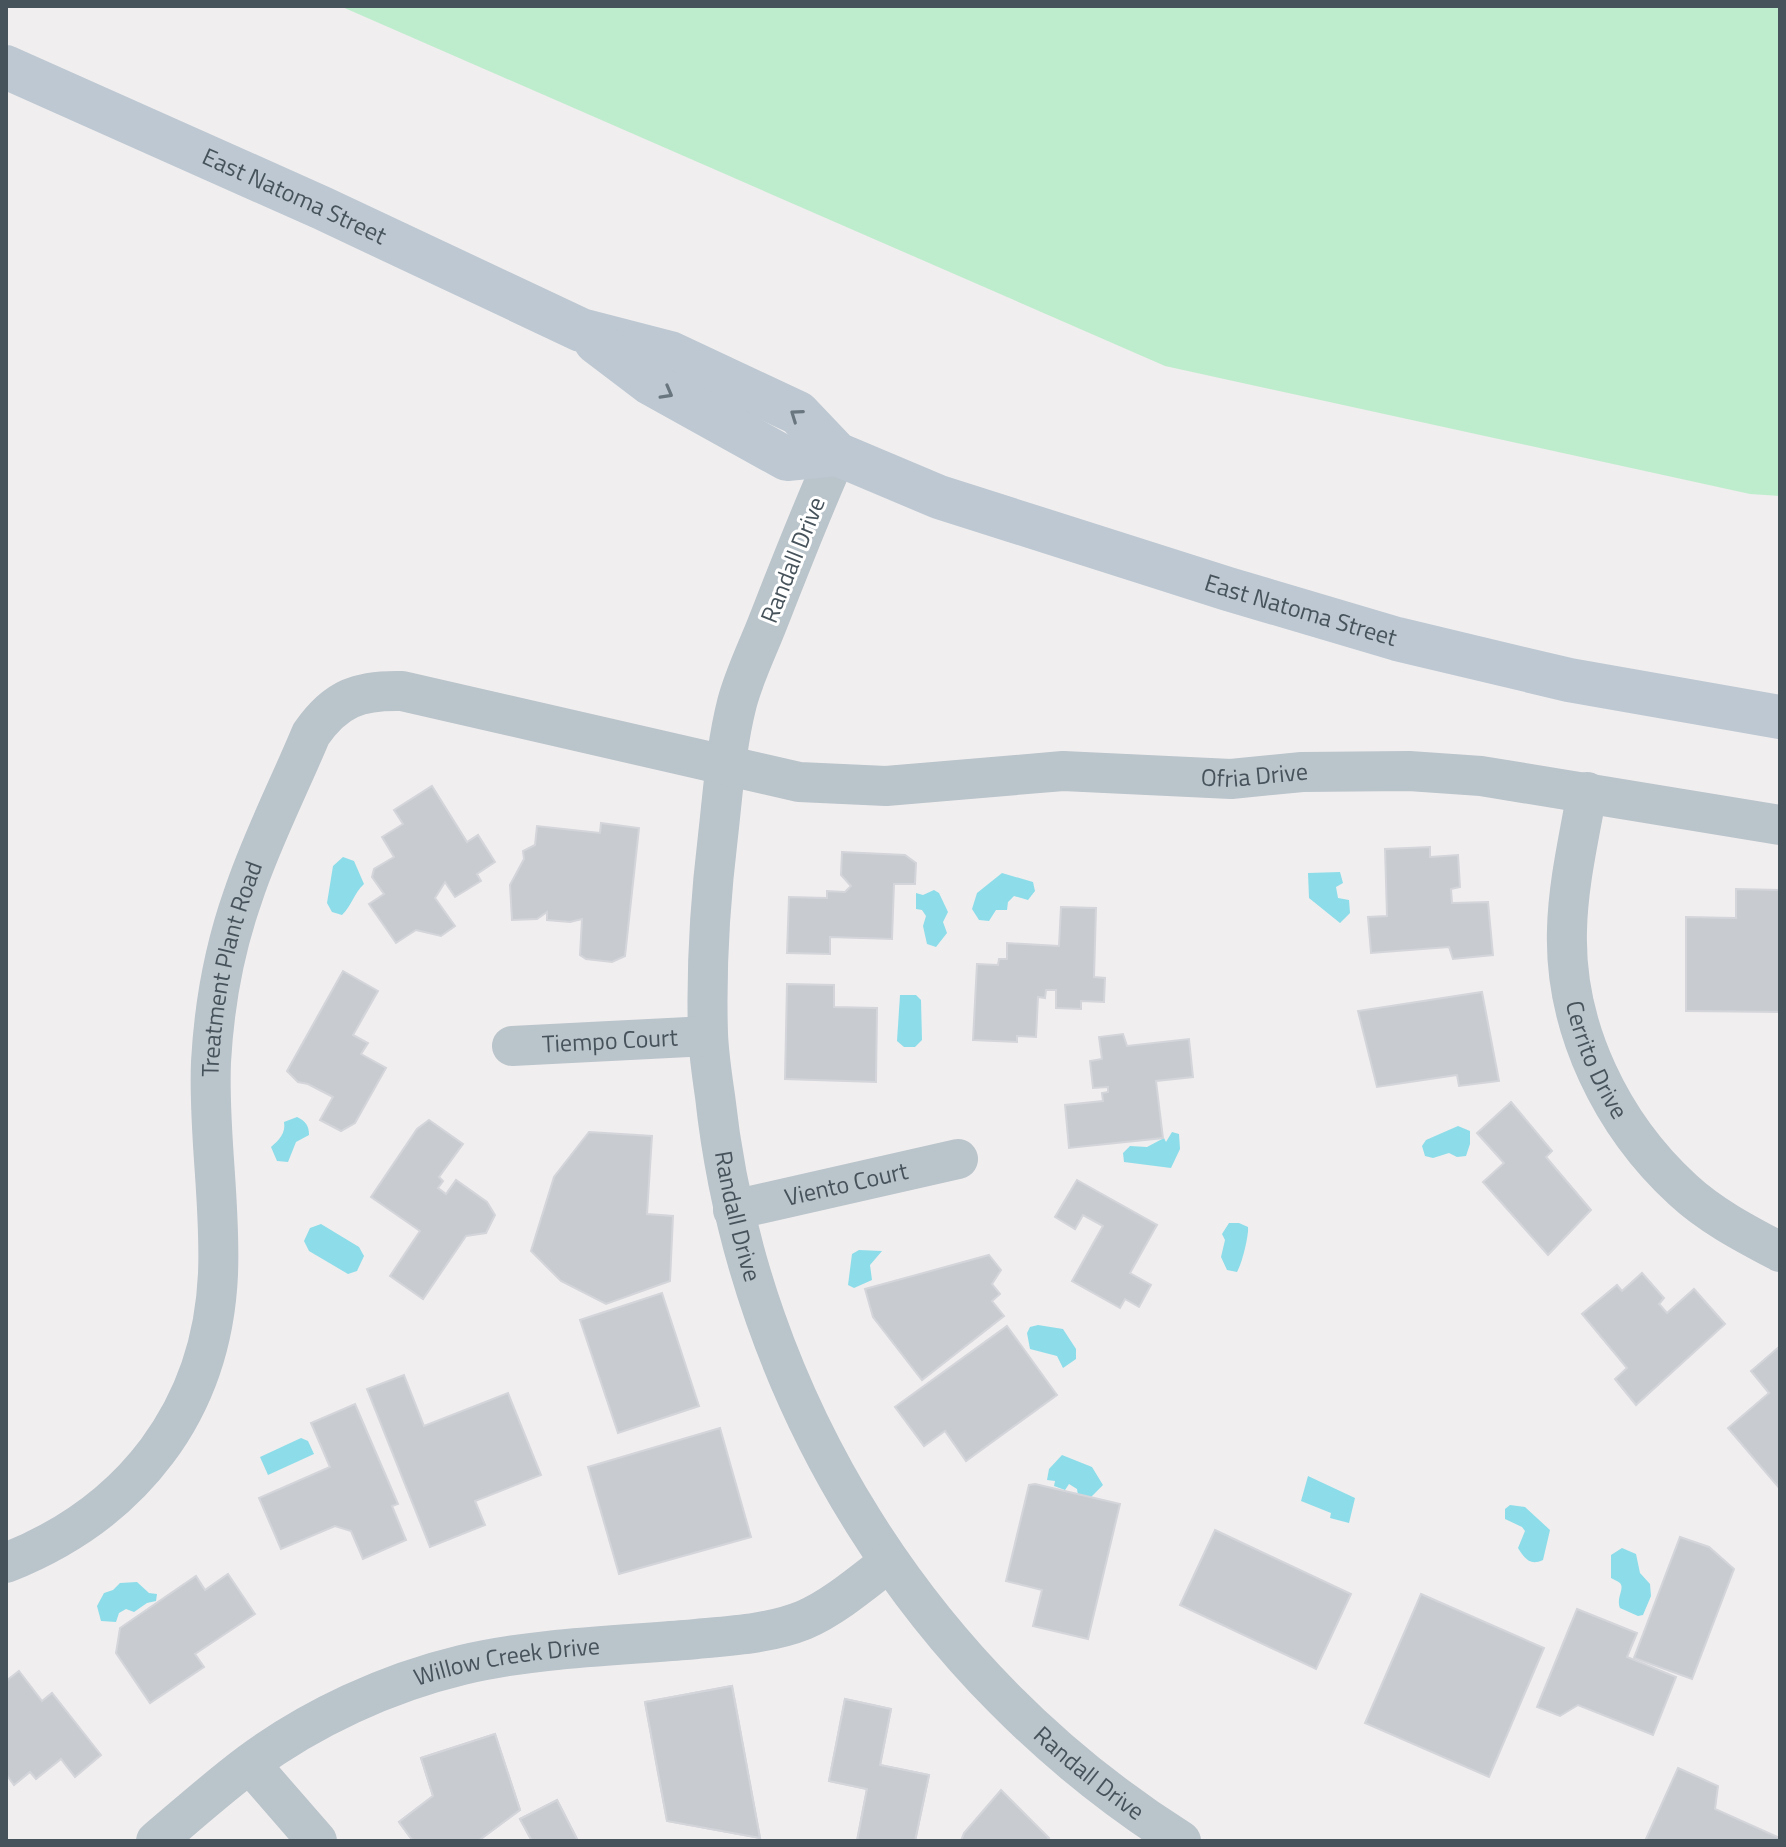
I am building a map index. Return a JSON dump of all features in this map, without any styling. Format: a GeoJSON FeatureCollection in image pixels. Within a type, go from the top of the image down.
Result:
{"type":"FeatureCollection","features":[{"type":"Feature","properties":{"kind":"main road","name":"East Natoma Street"},"geometry":{"type":"LineString","coordinates":[[6,67],[322,208],[581,330],[670,353],[798,413],[837,454],[939,497],[1397,639],[1569,680],[1780,717]]}},
{"type":"Feature","properties":{"kind":"street","name":"Randall Drive"},"geometry":{"type":"LineString","coordinates":[[837,454],[737,702],[726,766],[708,944],[708,1036],[719,1138],[733,1210],[760,1310],[800,1408],[831,1471],[889,1562],[940,1631],[1013,1709],[1093,1779],[1181,1841]]}},
{"type":"Feature","properties":{"kind":"street","name":"Treatment Plant Road"},"geometry":{"type":"LineString","coordinates":[[6,1563],[39,1550],[75,1530],[123,1492],[150,1462],[173,1428],[200,1373],[211,1334],[218,1273],[211,1062],[222,978],[243,896],[311,734],[322,718],[345,700],[372,690],[402,691],[726,766]]}},
{"type":"Feature","properties":{"kind":"street","name":"Ofria Drive"},"geometry":{"type":"LineString","coordinates":[[726,766],[799,782],[886,786],[1063,771],[1231,779],[1302,772],[1409,771],[1481,776],[1780,825]]}},
{"type":"Feature","properties":{"kind":"street","name":"Cerrito Drive"},"geometry":{"type":"LineString","coordinates":[[1587,792],[1568,898],[1566,934],[1575,1006],[1598,1075],[1635,1138],[1684,1192],[1713,1214],[1780,1252]]}},
{"type":"Feature","properties":{"kind":"street","name":"Tiempo Court"},"geometry":{"type":"LineString","coordinates":[[512,1046],[708,1036]]}},
{"type":"Feature","properties":{"kind":"street","name":"Viento Court"},"geometry":{"type":"LineString","coordinates":[[733,1210],[958,1159]]}},
{"type":"Feature","properties":{"kind":"street","name":"Willow Creek Drive"},"geometry":{"type":"LineString","coordinates":[[156,1841],[250,1764],[292,1736],[346,1706],[403,1682],[462,1665],[523,1654],[770,1630],[805,1619],[847,1594],[889,1562]]}},
{"type":"Feature","properties":{"kind":"street"},"geometry":{"type":"LineString","coordinates":[[250,1764],[317,1841]]}},
{"type":"Feature","properties":{"kind":"green space"},"geometry":{"type":"Polygon","coordinates":[[[340,6],[1780,6],[1780,496],[1750,494],[1165,366],[340,6]]]}},
{"type":"Feature","properties":{"kind":"water"},"geometry":{"type":"Polygon","coordinates":[[[343,857],[354,861],[364,884],[342,915],[332,912],[327,903],[333,866],[343,857]]]}},
{"type":"Feature","properties":{"kind":"water"},"geometry":{"type":"Polygon","coordinates":[[[1340,872],[1343,883],[1336,887],[1338,898],[1349,900],[1350,913],[1340,923],[1309,898],[1308,873],[1340,872]]]}},
{"type":"Feature","properties":{"kind":"water"},"geometry":{"type":"Polygon","coordinates":[[[1002,873],[1033,882],[1035,891],[1028,900],[1014,896],[1008,902],[1007,910],[996,910],[989,921],[979,920],[972,909],[977,893],[1002,873]]]}},
{"type":"Feature","properties":{"kind":"water"},"geometry":{"type":"Polygon","coordinates":[[[934,890],[939,893],[948,912],[943,922],[947,933],[936,947],[927,944],[923,926],[926,916],[922,910],[916,909],[916,893],[923,895],[934,890]]]}},
{"type":"Feature","properties":{"kind":"water"},"geometry":{"type":"Polygon","coordinates":[[[900,995],[916,995],[921,1000],[922,1040],[915,1047],[904,1047],[897,1041],[900,995]]]}},
{"type":"Feature","properties":{"kind":"water"},"geometry":{"type":"Polygon","coordinates":[[[297,1117],[306,1124],[309,1135],[296,1142],[288,1162],[277,1161],[271,1147],[283,1133],[284,1122],[297,1117]]]}},
{"type":"Feature","properties":{"kind":"water"},"geometry":{"type":"Polygon","coordinates":[[[1458,1126],[1470,1131],[1466,1156],[1457,1157],[1449,1153],[1433,1158],[1425,1156],[1422,1146],[1426,1140],[1458,1126]]]}},
{"type":"Feature","properties":{"kind":"water"},"geometry":{"type":"Polygon","coordinates":[[[1172,1132],[1179,1134],[1180,1149],[1171,1168],[1124,1162],[1123,1153],[1130,1146],[1147,1147],[1164,1138],[1166,1142],[1172,1132]]]}},
{"type":"Feature","properties":{"kind":"water"},"geometry":{"type":"Polygon","coordinates":[[[1229,1223],[1248,1227],[1245,1250],[1237,1272],[1227,1270],[1221,1257],[1225,1240],[1222,1234],[1229,1223]]]}},
{"type":"Feature","properties":{"kind":"water"},"geometry":{"type":"Polygon","coordinates":[[[321,1224],[359,1247],[364,1256],[357,1271],[348,1274],[309,1251],[304,1241],[310,1228],[321,1224]]]}},
{"type":"Feature","properties":{"kind":"water"},"geometry":{"type":"Polygon","coordinates":[[[859,1250],[882,1251],[870,1265],[872,1280],[854,1288],[848,1285],[852,1254],[859,1250]]]}},
{"type":"Feature","properties":{"kind":"water"},"geometry":{"type":"Polygon","coordinates":[[[1038,1325],[1063,1329],[1076,1349],[1076,1359],[1063,1368],[1057,1356],[1030,1349],[1027,1333],[1030,1327],[1038,1325]]]}},
{"type":"Feature","properties":{"kind":"water"},"geometry":{"type":"Polygon","coordinates":[[[301,1438],[308,1441],[314,1454],[268,1475],[260,1457],[301,1438]]]}},
{"type":"Feature","properties":{"kind":"water"},"geometry":{"type":"Polygon","coordinates":[[[1062,1455],[1092,1467],[1103,1485],[1089,1499],[1078,1495],[1077,1489],[1069,1484],[1065,1490],[1054,1486],[1055,1481],[1047,1480],[1049,1469],[1062,1455]]]}},
{"type":"Feature","properties":{"kind":"water"},"geometry":{"type":"Polygon","coordinates":[[[1308,1476],[1355,1498],[1349,1523],[1330,1518],[1331,1513],[1301,1501],[1308,1476]]]}},
{"type":"Feature","properties":{"kind":"water"},"geometry":{"type":"Polygon","coordinates":[[[1510,1505],[1525,1507],[1550,1530],[1543,1560],[1528,1560],[1518,1548],[1525,1531],[1505,1519],[1505,1509],[1510,1505]]]}},
{"type":"Feature","properties":{"kind":"water"},"geometry":{"type":"Polygon","coordinates":[[[1622,1548],[1636,1554],[1640,1573],[1650,1584],[1651,1596],[1643,1615],[1638,1616],[1620,1608],[1621,1585],[1611,1578],[1611,1555],[1622,1548]]]}},
{"type":"Feature","properties":{"kind":"water"},"geometry":{"type":"Polygon","coordinates":[[[137,1582],[149,1593],[157,1594],[156,1601],[134,1612],[126,1609],[119,1613],[116,1622],[101,1621],[97,1606],[104,1593],[120,1583],[137,1582]]]}},
{"type":"Feature","properties":{"kind":"building"},"geometry":{"type":"Polygon","coordinates":[[[432,786],[467,842],[478,835],[495,862],[477,874],[481,881],[455,897],[445,882],[435,898],[455,926],[441,936],[416,930],[396,943],[369,904],[384,894],[372,877],[374,869],[394,857],[382,837],[403,824],[394,810],[432,786]]]}},
{"type":"Feature","properties":{"kind":"building"},"geometry":{"type":"Polygon","coordinates":[[[601,823],[639,828],[625,956],[612,962],[586,959],[580,955],[582,919],[570,922],[547,920],[547,912],[537,919],[512,920],[510,885],[524,859],[523,851],[535,845],[537,826],[600,833],[601,823]]]}},
{"type":"Feature","properties":{"kind":"building"},"geometry":{"type":"Polygon","coordinates":[[[1430,847],[1430,857],[1458,855],[1460,887],[1451,889],[1452,903],[1488,902],[1493,955],[1453,959],[1449,947],[1371,953],[1368,917],[1387,916],[1385,849],[1430,847]]]}},
{"type":"Feature","properties":{"kind":"building"},"geometry":{"type":"Polygon","coordinates":[[[842,852],[905,855],[916,863],[915,884],[894,884],[892,939],[830,937],[830,954],[787,953],[789,897],[827,898],[827,891],[845,892],[851,886],[841,875],[842,852]]]}},
{"type":"Feature","properties":{"kind":"building"},"geometry":{"type":"Polygon","coordinates":[[[1736,889],[1780,890],[1780,1012],[1686,1011],[1686,917],[1736,918],[1736,889]]]}},
{"type":"Feature","properties":{"kind":"building"},"geometry":{"type":"Polygon","coordinates":[[[1061,907],[1096,908],[1094,977],[1105,978],[1104,1002],[1081,1001],[1081,1009],[1056,1008],[1056,990],[1046,990],[1045,998],[1038,997],[1036,1037],[1017,1036],[1017,1042],[973,1040],[977,964],[998,965],[999,959],[1007,959],[1007,943],[1059,946],[1061,907]]]}},
{"type":"Feature","properties":{"kind":"building"},"geometry":{"type":"Polygon","coordinates":[[[343,971],[378,991],[353,1035],[368,1043],[361,1054],[386,1068],[355,1123],[341,1131],[320,1120],[333,1097],[298,1082],[287,1071],[343,971]]]}},
{"type":"Feature","properties":{"kind":"building"},"geometry":{"type":"Polygon","coordinates":[[[787,984],[834,985],[834,1007],[877,1008],[876,1082],[785,1079],[787,984]]]}},
{"type":"Feature","properties":{"kind":"building"},"geometry":{"type":"Polygon","coordinates":[[[1482,992],[1499,1081],[1459,1086],[1457,1075],[1377,1087],[1358,1011],[1482,992]]]}},
{"type":"Feature","properties":{"kind":"building"},"geometry":{"type":"Polygon","coordinates":[[[1123,1034],[1127,1046],[1189,1039],[1193,1077],[1156,1081],[1163,1138],[1069,1148],[1065,1105],[1103,1101],[1102,1093],[1108,1092],[1108,1087],[1093,1088],[1090,1061],[1102,1059],[1099,1037],[1123,1034]]]}},
{"type":"Feature","properties":{"kind":"building"},"geometry":{"type":"Polygon","coordinates":[[[1511,1102],[1552,1151],[1546,1157],[1591,1210],[1548,1255],[1483,1182],[1504,1163],[1477,1133],[1511,1102]]]}},
{"type":"Feature","properties":{"kind":"building"},"geometry":{"type":"Polygon","coordinates":[[[429,1120],[463,1144],[439,1177],[443,1181],[438,1188],[446,1194],[456,1180],[487,1202],[495,1215],[486,1233],[466,1236],[423,1299],[390,1276],[420,1231],[371,1197],[417,1129],[429,1120]]]}},
{"type":"Feature","properties":{"kind":"building"},"geometry":{"type":"Polygon","coordinates":[[[589,1132],[652,1136],[647,1214],[673,1216],[670,1281],[606,1304],[561,1281],[531,1251],[554,1177],[589,1132]]]}},
{"type":"Feature","properties":{"kind":"building"},"geometry":{"type":"Polygon","coordinates":[[[1077,1180],[1157,1225],[1130,1273],[1151,1285],[1139,1307],[1125,1299],[1120,1308],[1072,1281],[1103,1226],[1083,1215],[1075,1229],[1055,1217],[1077,1180]]]}},
{"type":"Feature","properties":{"kind":"building"},"geometry":{"type":"Polygon","coordinates":[[[989,1255],[1001,1270],[992,1284],[1000,1294],[992,1301],[1004,1316],[922,1380],[873,1317],[865,1289],[989,1255]]]}},
{"type":"Feature","properties":{"kind":"building"},"geometry":{"type":"Polygon","coordinates":[[[1642,1273],[1664,1298],[1659,1304],[1667,1313],[1694,1289],[1725,1324],[1636,1405],[1615,1379],[1627,1368],[1582,1314],[1617,1285],[1622,1291],[1642,1273]]]}},
{"type":"Feature","properties":{"kind":"building"},"geometry":{"type":"Polygon","coordinates":[[[662,1293],[699,1406],[618,1433],[580,1320],[662,1293]]]}},
{"type":"Feature","properties":{"kind":"building"},"geometry":{"type":"Polygon","coordinates":[[[1007,1326],[1057,1395],[966,1461],[945,1431],[924,1446],[895,1407],[1007,1326]]]}},
{"type":"Feature","properties":{"kind":"building"},"geometry":{"type":"Polygon","coordinates":[[[1780,1346],[1780,1489],[1728,1428],[1769,1393],[1751,1371],[1780,1346]]]}},
{"type":"Feature","properties":{"kind":"building"},"geometry":{"type":"Polygon","coordinates":[[[404,1375],[424,1426],[508,1393],[541,1475],[475,1501],[485,1525],[430,1547],[367,1389],[404,1375]]]}},
{"type":"Feature","properties":{"kind":"building"},"geometry":{"type":"Polygon","coordinates":[[[355,1404],[398,1504],[392,1506],[406,1540],[363,1559],[351,1531],[335,1526],[281,1549],[259,1498],[330,1467],[311,1423],[355,1404]]]}},
{"type":"Feature","properties":{"kind":"building"},"geometry":{"type":"Polygon","coordinates":[[[720,1428],[751,1537],[619,1574],[588,1467],[720,1428]]]}},
{"type":"Feature","properties":{"kind":"building"},"geometry":{"type":"Polygon","coordinates":[[[1029,1485],[1120,1504],[1088,1639],[1033,1626],[1042,1590],[1006,1581],[1029,1485]]]}},
{"type":"Feature","properties":{"kind":"building"},"geometry":{"type":"Polygon","coordinates":[[[1215,1530],[1351,1594],[1316,1669],[1180,1605],[1215,1530]]]}},
{"type":"Feature","properties":{"kind":"building"},"geometry":{"type":"Polygon","coordinates":[[[1680,1537],[1709,1547],[1734,1569],[1692,1679],[1634,1658],[1680,1537]]]}},
{"type":"Feature","properties":{"kind":"building"},"geometry":{"type":"Polygon","coordinates":[[[228,1574],[255,1614],[195,1654],[204,1667],[150,1703],[116,1653],[120,1628],[196,1576],[205,1590],[228,1574]]]}},
{"type":"Feature","properties":{"kind":"building"},"geometry":{"type":"Polygon","coordinates":[[[1421,1594],[1544,1648],[1489,1777],[1365,1723],[1421,1594]]]}},
{"type":"Feature","properties":{"kind":"building"},"geometry":{"type":"Polygon","coordinates":[[[1577,1609],[1637,1633],[1627,1657],[1676,1677],[1653,1735],[1578,1705],[1560,1716],[1537,1707],[1577,1609]]]}},
{"type":"Feature","properties":{"kind":"building"},"geometry":{"type":"Polygon","coordinates":[[[19,1671],[42,1701],[52,1693],[101,1755],[75,1777],[61,1759],[36,1779],[30,1772],[14,1785],[6,1774],[6,1681],[19,1671]]]}},
{"type":"Feature","properties":{"kind":"building"},"geometry":{"type":"Polygon","coordinates":[[[732,1686],[760,1838],[667,1821],[645,1702],[732,1686]]]}},
{"type":"Feature","properties":{"kind":"building"},"geometry":{"type":"Polygon","coordinates":[[[732,1686],[760,1838],[667,1821],[645,1702],[732,1686]]]}},
{"type":"Feature","properties":{"kind":"building"},"geometry":{"type":"Polygon","coordinates":[[[845,1699],[891,1709],[880,1765],[929,1775],[915,1841],[857,1841],[867,1789],[829,1781],[845,1699]]]}},
{"type":"Feature","properties":{"kind":"building"},"geometry":{"type":"Polygon","coordinates":[[[845,1699],[891,1709],[880,1765],[929,1775],[915,1841],[857,1841],[867,1789],[829,1781],[845,1699]]]}},
{"type":"Feature","properties":{"kind":"building"},"geometry":{"type":"Polygon","coordinates":[[[495,1734],[520,1810],[478,1841],[413,1841],[399,1822],[433,1796],[421,1758],[495,1734]]]}},
{"type":"Feature","properties":{"kind":"building"},"geometry":{"type":"Polygon","coordinates":[[[495,1734],[520,1810],[478,1841],[413,1841],[399,1822],[433,1796],[421,1758],[495,1734]]]}},
{"type":"Feature","properties":{"kind":"building"},"geometry":{"type":"Polygon","coordinates":[[[1678,1768],[1718,1786],[1715,1809],[1780,1838],[1780,1841],[1645,1841],[1678,1768]]]}},
{"type":"Feature","properties":{"kind":"building"},"geometry":{"type":"Polygon","coordinates":[[[1001,1790],[1049,1838],[1046,1841],[961,1841],[964,1833],[1001,1790]]]}},
{"type":"Feature","properties":{"kind":"building"},"geometry":{"type":"Polygon","coordinates":[[[557,1800],[578,1841],[532,1841],[520,1819],[557,1800]]]}},
{"type":"Feature","properties":{"kind":"building"},"geometry":{"type":"Polygon","coordinates":[[[557,1800],[578,1841],[532,1841],[520,1819],[557,1800]]]}}]}
